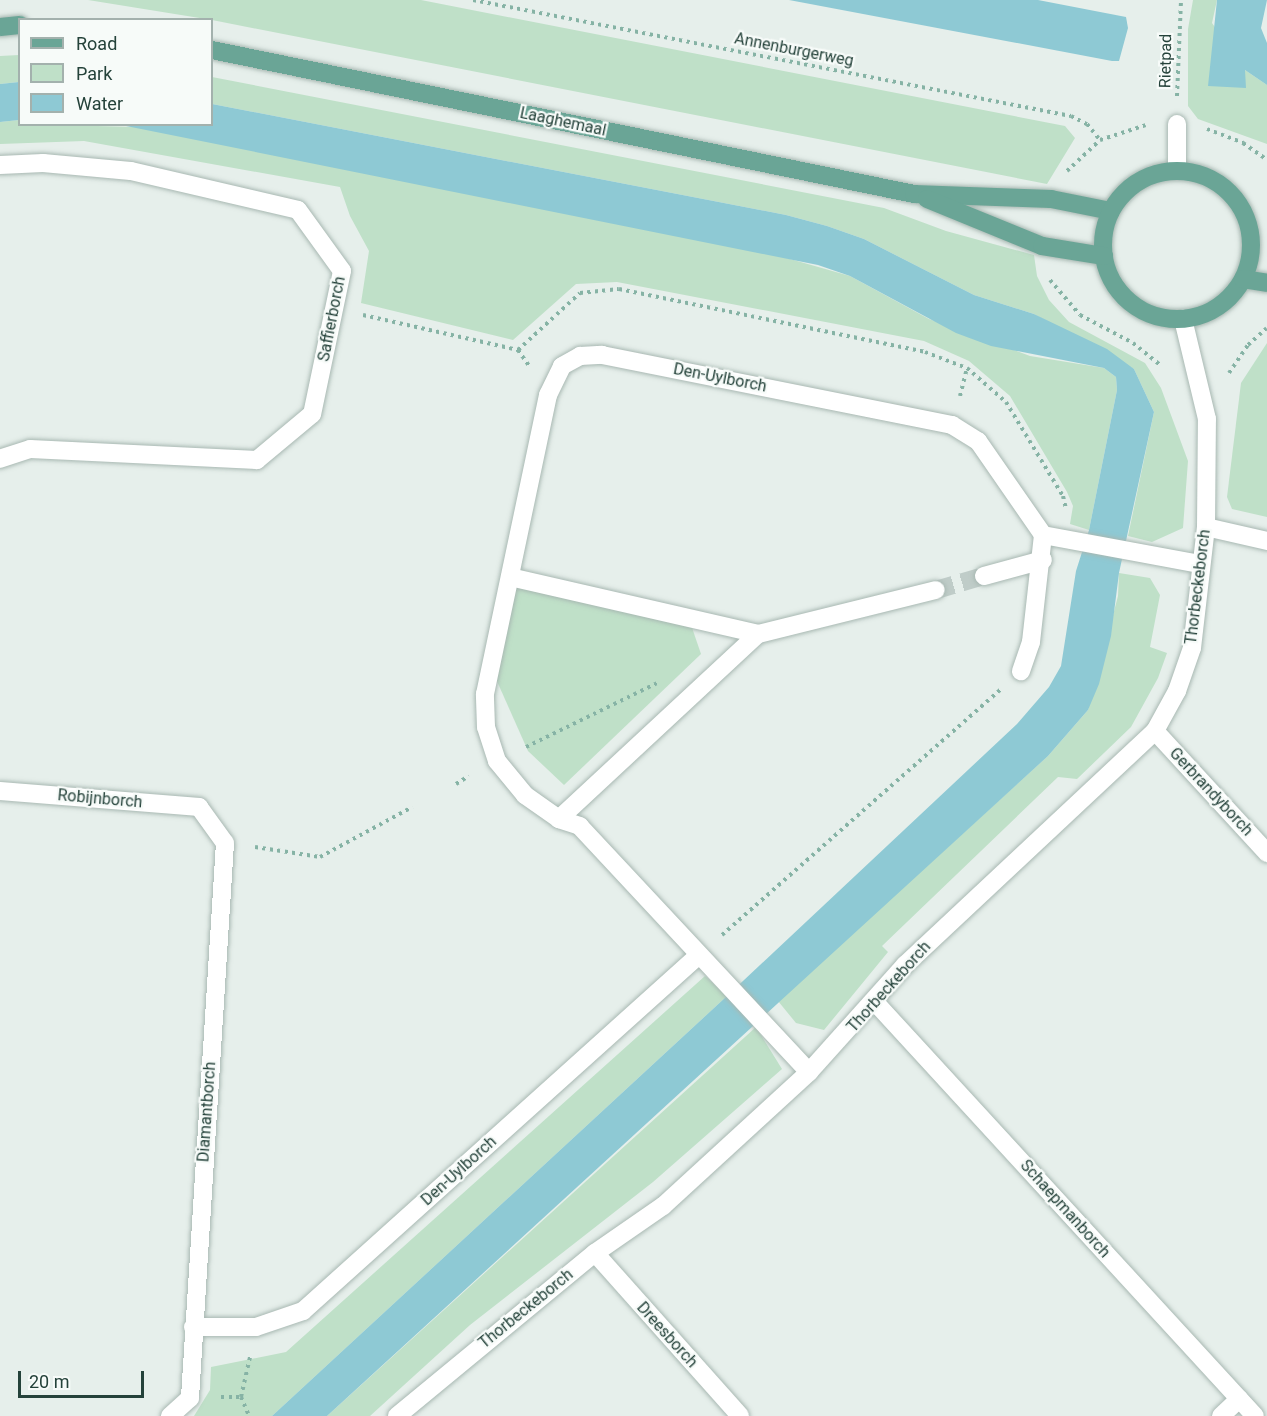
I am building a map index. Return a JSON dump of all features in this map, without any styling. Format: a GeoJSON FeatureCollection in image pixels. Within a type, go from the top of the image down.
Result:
{"type":"FeatureCollection","features":[{"type":"Feature","properties":{"kind":"main road"},"geometry":{"type":"LineString","coordinates":[[0,27],[18,25]]}},
{"type":"Feature","properties":{"kind":"main road","name":"Laaghemaal"},"geometry":{"type":"LineString","coordinates":[[213,50],[914,194],[1051,199],[1111,211]]}},
{"type":"Feature","properties":{"kind":"main road"},"geometry":{"type":"LineString","coordinates":[[1177,171],[1212,180],[1227,190],[1259,240],[1243,279],[1218,307],[1184,319],[1165,318],[1131,303],[1109,274],[1104,256],[1104,233],[1111,211],[1138,182],[1177,171]]}},
{"type":"Feature","properties":{"kind":"main road","name":"Laaghemaal"},"geometry":{"type":"LineString","coordinates":[[914,194],[1041,246],[1104,256]]}},
{"type":"Feature","properties":{"kind":"main road"},"geometry":{"type":"LineString","coordinates":[[1243,279],[1267,283]]}},
{"type":"Feature","properties":{"kind":"street"},"geometry":{"type":"LineString","coordinates":[[1177,124],[1177,171]]}},
{"type":"Feature","properties":{"kind":"street","name":"Saffierborch"},"geometry":{"type":"LineString","coordinates":[[0,165],[43,163],[131,171],[298,210],[342,271],[336,309],[312,414],[257,460],[30,449],[0,459]]}},
{"type":"Feature","properties":{"kind":"street","name":"Thorbeckeborch"},"geometry":{"type":"LineString","coordinates":[[397,1416],[595,1253],[663,1206],[809,1072],[905,965],[1123,765],[1155,731],[1176,691],[1192,648],[1206,527],[1208,419],[1184,319]]}},
{"type":"Feature","properties":{"kind":"street","name":"Den-Uylborch"},"geometry":{"type":"LineString","coordinates":[[809,1072],[580,826],[559,819],[525,795],[497,761],[486,727],[485,694],[548,395],[562,366],[580,356],[602,355],[952,424],[978,441],[1059,538]]}},
{"type":"Feature","properties":{"kind":"street"},"geometry":{"type":"LineString","coordinates":[[1206,527],[1267,542]]}},
{"type":"Feature","properties":{"kind":"street"},"geometry":{"type":"LineString","coordinates":[[1021,671],[1031,642],[1043,560],[1059,538],[1200,564]]}},
{"type":"Feature","properties":{"kind":"street"},"geometry":{"type":"LineString","coordinates":[[984,576],[1043,560]]}},
{"type":"Feature","properties":{"kind":"street"},"geometry":{"type":"LineString","coordinates":[[510,577],[758,634],[852,613],[936,590]]}},
{"type":"Feature","properties":{"kind":"street"},"geometry":{"type":"LineString","coordinates":[[559,819],[758,634]]}},
{"type":"Feature","properties":{"kind":"street","name":"Gerbrandyborch"},"geometry":{"type":"LineString","coordinates":[[1155,731],[1267,853]]}},
{"type":"Feature","properties":{"kind":"street","name":"Robijnborch"},"geometry":{"type":"LineString","coordinates":[[0,791],[199,807],[225,843]]}},
{"type":"Feature","properties":{"kind":"street","name":"Diamantborch"},"geometry":{"type":"LineString","coordinates":[[190,1398],[225,843]]}},
{"type":"Feature","properties":{"kind":"street","name":"Den-Uylborch"},"geometry":{"type":"LineString","coordinates":[[193,1327],[256,1327],[303,1311],[699,955]]}},
{"type":"Feature","properties":{"kind":"street","name":"Schaepmanborch"},"geometry":{"type":"LineString","coordinates":[[874,1001],[1255,1416]]}},
{"type":"Feature","properties":{"kind":"street","name":"Dreesborch"},"geometry":{"type":"LineString","coordinates":[[595,1253],[740,1416]]}},
{"type":"Feature","properties":{"kind":"street"},"geometry":{"type":"LineString","coordinates":[[170,1416],[190,1398]]}},
{"type":"Feature","properties":{"kind":"street"},"geometry":{"type":"LineString","coordinates":[[1221,1416],[1239,1399]]}},
{"type":"Feature","properties":{"kind":"path","name":"Annenburgerweg"},"geometry":{"type":"LineString","coordinates":[[473,0],[1071,116],[1087,124],[1100,140]]}},
{"type":"Feature","properties":{"kind":"path","name":"Rietpad"},"geometry":{"type":"LineString","coordinates":[[1177,124],[1181,0]]}},
{"type":"Feature","properties":{"kind":"path"},"geometry":{"type":"LineString","coordinates":[[518,350],[580,293],[619,289],[925,352],[967,368],[1006,402],[1064,496],[1066,508],[1059,538]]}},
{"type":"Feature","properties":{"kind":"path"},"geometry":{"type":"LineString","coordinates":[[336,309],[518,350],[548,395]]}},
{"type":"Feature","properties":{"kind":"path"},"geometry":{"type":"LineString","coordinates":[[1208,419],[1239,356],[1267,328]]}},
{"type":"Feature","properties":{"kind":"path"},"geometry":{"type":"LineString","coordinates":[[699,955],[1021,671]]}},
{"type":"Feature","properties":{"kind":"path"},"geometry":{"type":"LineString","coordinates":[[497,761],[664,680]]}},
{"type":"Feature","properties":{"kind":"path"},"geometry":{"type":"LineString","coordinates":[[225,843],[320,857],[412,807]]}},
{"type":"Feature","properties":{"kind":"path"},"geometry":{"type":"LineString","coordinates":[[249,1416],[241,1397],[256,1327]]}},
{"type":"Feature","properties":{"kind":"path"},"geometry":{"type":"LineString","coordinates":[[190,1398],[241,1397]]}},
{"type":"Feature","properties":{"kind":"green space"},"geometry":{"type":"Polygon","coordinates":[[[88,0],[421,0],[1065,126],[1075,138],[1047,184],[213,20],[213,18],[200,18],[88,0]]]}},
{"type":"Feature","properties":{"kind":"green space"},"geometry":{"type":"Polygon","coordinates":[[[1193,0],[1217,0],[1212,23],[1245,70],[1267,85],[1267,144],[1198,119],[1188,106],[1188,29],[1193,0]]]}},
{"type":"Feature","properties":{"kind":"green space"},"geometry":{"type":"Polygon","coordinates":[[[18,55],[18,82],[0,84],[0,56],[18,55]]]}},
{"type":"Feature","properties":{"kind":"green space"},"geometry":{"type":"Polygon","coordinates":[[[213,77],[884,208],[946,231],[1034,255],[1037,276],[1049,300],[1069,322],[1145,363],[1161,388],[1188,461],[1183,528],[1152,542],[1128,536],[1154,412],[1134,369],[1034,314],[974,295],[864,239],[786,215],[213,104],[213,77]]]}},
{"type":"Feature","properties":{"kind":"green space"},"geometry":{"type":"Polygon","coordinates":[[[18,120],[18,126],[136,127],[783,257],[850,276],[929,319],[1030,356],[1104,368],[1116,377],[1117,390],[1089,530],[1070,524],[1073,506],[1067,492],[1010,396],[969,361],[924,341],[617,282],[576,284],[513,340],[361,303],[369,251],[350,216],[340,187],[84,141],[0,144],[0,122],[18,120]]]}},
{"type":"Feature","properties":{"kind":"green space"},"geometry":{"type":"Polygon","coordinates":[[[1267,343],[1267,517],[1232,509],[1227,497],[1241,383],[1267,343]]]}},
{"type":"Feature","properties":{"kind":"green space"},"geometry":{"type":"Polygon","coordinates":[[[1119,573],[1150,578],[1160,595],[1150,647],[1167,653],[1158,678],[1131,727],[1077,779],[1058,777],[882,946],[888,952],[824,1030],[796,1023],[778,1001],[1048,756],[1088,710],[1118,596],[1119,573]]]}},
{"type":"Feature","properties":{"kind":"green space"},"geometry":{"type":"Polygon","coordinates":[[[510,576],[688,616],[701,654],[564,785],[528,751],[496,679],[510,576]]]}},
{"type":"Feature","properties":{"kind":"green space"},"geometry":{"type":"Polygon","coordinates":[[[705,976],[727,996],[272,1416],[194,1416],[210,1390],[211,1367],[286,1352],[705,976]]]}},
{"type":"Feature","properties":{"kind":"green space"},"geometry":{"type":"Polygon","coordinates":[[[756,1027],[782,1069],[653,1182],[470,1325],[370,1416],[327,1416],[756,1027]]]}},
{"type":"Feature","properties":{"kind":"water"},"geometry":{"type":"Polygon","coordinates":[[[789,0],[1038,0],[1126,17],[1128,28],[1119,61],[1112,61],[789,0]]]}},
{"type":"Feature","properties":{"kind":"water"},"geometry":{"type":"Polygon","coordinates":[[[1217,0],[1267,0],[1261,28],[1267,43],[1267,85],[1245,70],[1246,88],[1208,86],[1217,0]]]}},
{"type":"Feature","properties":{"kind":"water"},"geometry":{"type":"Polygon","coordinates":[[[18,82],[18,120],[0,122],[0,84],[18,82]]]}},
{"type":"Feature","properties":{"kind":"water"},"geometry":{"type":"Polygon","coordinates":[[[213,104],[786,215],[827,226],[864,239],[974,295],[1034,314],[1107,349],[1134,369],[1154,412],[1119,573],[1111,636],[1099,684],[1088,710],[1048,756],[327,1416],[272,1416],[727,996],[1017,724],[1049,687],[1061,666],[1076,571],[1089,530],[1117,390],[1116,377],[1104,368],[991,346],[956,333],[850,276],[818,265],[126,126],[213,126],[213,104]]]}},
{"type":"Feature","properties":{"kind":"tunnel"},"geometry":{"type":"LineString","coordinates":[[936,590],[984,576]]}}]}
